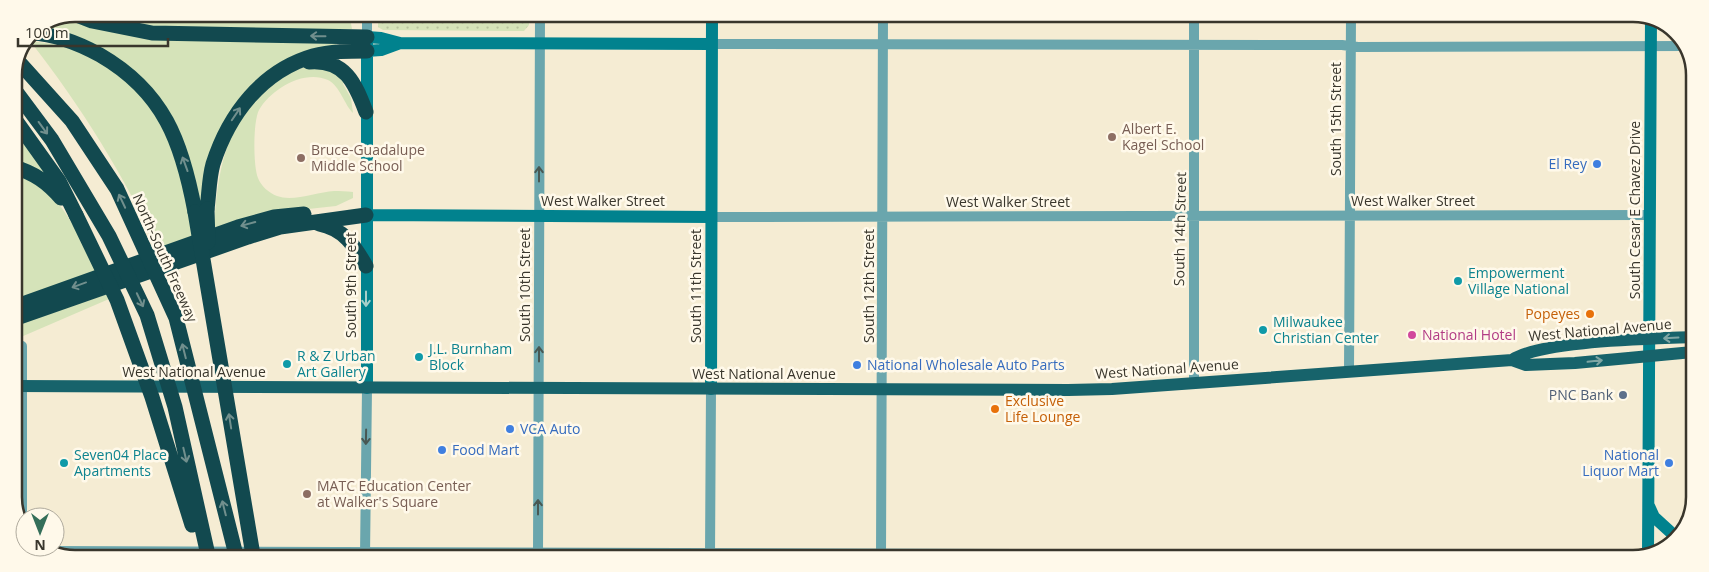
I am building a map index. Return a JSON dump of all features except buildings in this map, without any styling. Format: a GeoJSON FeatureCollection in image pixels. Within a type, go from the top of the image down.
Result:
{"type":"FeatureCollection","features":[{"type":"Feature","properties":{"kind":"highway"},"geometry":{"type":"LineString","coordinates":[[97,22],[152,33],[367,44]]}},
{"type":"Feature","properties":{"kind":"highway"},"geometry":{"type":"LineString","coordinates":[[42,35],[83,46],[125,69],[148,92],[170,127],[187,168],[201,210],[209,291],[252,550]]}},
{"type":"Feature","properties":{"kind":"highway"},"geometry":{"type":"LineString","coordinates":[[201,210],[226,128],[246,98],[271,77],[312,56],[367,44]]}},
{"type":"Feature","properties":{"kind":"highway"},"geometry":{"type":"LineString","coordinates":[[298,63],[322,62],[332,65],[347,75],[355,84],[366,112]]}},
{"type":"Feature","properties":{"kind":"highway","name":"North-South Freeway"},"geometry":{"type":"LineString","coordinates":[[24,67],[72,121],[116,189],[176,318],[234,550]]}},
{"type":"Feature","properties":{"kind":"highway"},"geometry":{"type":"LineString","coordinates":[[22,100],[52,140],[109,236],[147,315],[175,407],[207,550]]}},
{"type":"Feature","properties":{"kind":"highway"},"geometry":{"type":"LineString","coordinates":[[22,129],[59,181],[120,309],[152,398],[199,550]]}},
{"type":"Feature","properties":{"kind":"highway"},"geometry":{"type":"LineString","coordinates":[[22,169],[49,184],[76,216]]}},
{"type":"Feature","properties":{"kind":"highway"},"geometry":{"type":"LineString","coordinates":[[23,304],[238,227],[274,218],[312,212],[366,215]]}},
{"type":"Feature","properties":{"kind":"highway"},"geometry":{"type":"LineString","coordinates":[[23,316],[248,237],[312,222],[366,215]]}},
{"type":"Feature","properties":{"kind":"highway"},"geometry":{"type":"LineString","coordinates":[[312,222],[333,227],[347,237],[366,266]]}},
{"type":"Feature","properties":{"kind":"main road","name":"West National Avenue"},"geometry":{"type":"LineString","coordinates":[[1512,360],[1523,353],[1575,345],[1686,337]]}},
{"type":"Feature","properties":{"kind":"main road"},"geometry":{"type":"LineString","coordinates":[[1574,363],[1575,345]]}},
{"type":"Feature","properties":{"kind":"main road","name":"West National Avenue"},"geometry":{"type":"LineString","coordinates":[[23,386],[882,390],[1112,389],[1512,360],[1526,365],[1574,363],[1686,353]]}},
{"type":"Feature","properties":{"kind":"street","name":"South 9th Street"},"geometry":{"type":"LineString","coordinates":[[366,550],[367,22]]}},
{"type":"Feature","properties":{"kind":"street","name":"South 10th Street"},"geometry":{"type":"LineString","coordinates":[[538,550],[540,22]]}},
{"type":"Feature","properties":{"kind":"street","name":"South 11th Street"},"geometry":{"type":"LineString","coordinates":[[710,550],[712,22]]}},
{"type":"Feature","properties":{"kind":"street","name":"South 12th Street"},"geometry":{"type":"LineString","coordinates":[[881,550],[883,22]]}},
{"type":"Feature","properties":{"kind":"street","name":"South 14th Street"},"geometry":{"type":"LineString","coordinates":[[1194,22],[1194,383]]}},
{"type":"Feature","properties":{"kind":"street","name":"South 15th Street"},"geometry":{"type":"LineString","coordinates":[[1349,371],[1350,22]]}},
{"type":"Feature","properties":{"kind":"street","name":"South Cesar E Chavez Drive"},"geometry":{"type":"LineString","coordinates":[[1648,548],[1651,25]]}},
{"type":"Feature","properties":{"kind":"street"},"geometry":{"type":"LineString","coordinates":[[367,44],[381,50],[400,44],[1678,46]]}},
{"type":"Feature","properties":{"kind":"street","name":"West Walker Street"},"geometry":{"type":"LineString","coordinates":[[366,215],[711,217],[1650,215]]}},
{"type":"Feature","properties":{"kind":"street"},"geometry":{"type":"LineString","coordinates":[[1648,504],[1654,517],[1672,533]]}},
{"type":"Feature","properties":{"kind":"green space"},"geometry":{"type":"Polygon","coordinates":[[[87,22],[99,26],[336,43],[336,46],[247,92],[201,205],[147,83],[46,31],[65,24],[87,22]]]}},
{"type":"Feature","properties":{"kind":"green space"},"geometry":{"type":"Polygon","coordinates":[[[130,22],[351,22],[352,29],[164,29],[130,22]]]}},
{"type":"Feature","properties":{"kind":"green space"},"geometry":{"type":"Polygon","coordinates":[[[378,22],[529,22],[524,31],[383,30],[378,27],[378,22]]]}},
{"type":"Feature","properties":{"kind":"green space"},"geometry":{"type":"Polygon","coordinates":[[[35,42],[62,45],[106,63],[143,93],[176,150],[194,240],[160,252],[117,169],[32,44],[35,42]]]}},
{"type":"Feature","properties":{"kind":"green space"},"geometry":{"type":"Polygon","coordinates":[[[304,67],[324,67],[345,79],[343,84],[351,98],[353,113],[336,86],[328,80],[319,77],[309,77],[299,79],[280,88],[264,102],[257,116],[255,154],[258,178],[268,191],[283,198],[339,191],[353,192],[353,198],[336,206],[299,210],[214,232],[219,180],[224,156],[232,133],[244,113],[259,94],[279,79],[304,67]]]}},
{"type":"Feature","properties":{"kind":"green space"},"geometry":{"type":"Polygon","coordinates":[[[22,136],[55,182],[22,165],[22,136]]]}},
{"type":"Feature","properties":{"kind":"green space"},"geometry":{"type":"Polygon","coordinates":[[[22,175],[44,189],[66,213],[98,274],[23,300],[22,175]]]}},
{"type":"Feature","properties":{"kind":"green space"},"geometry":{"type":"Polygon","coordinates":[[[107,294],[109,299],[23,336],[23,323],[107,294]]]}},
{"type":"Feature","properties":{"kind":"place","name":"Albert E. Kagel School"},"geometry":{"type":"Point","coordinates":[1112,137]}},
{"type":"Feature","properties":{"kind":"place","name":"Bruce-Guadalupe Middle School"},"geometry":{"type":"Point","coordinates":[301,158]}},
{"type":"Feature","properties":{"kind":"place","name":"El Rey"},"geometry":{"type":"Point","coordinates":[1597,164]}},
{"type":"Feature","properties":{"kind":"place","name":"Empowerment Village National"},"geometry":{"type":"Point","coordinates":[1458,281]}},
{"type":"Feature","properties":{"kind":"place","name":"Popeyes"},"geometry":{"type":"Point","coordinates":[1590,314]}},
{"type":"Feature","properties":{"kind":"place","name":"Milwaukee Christian Center"},"geometry":{"type":"Point","coordinates":[1263,330]}},
{"type":"Feature","properties":{"kind":"place","name":"National Hotel"},"geometry":{"type":"Point","coordinates":[1412,335]}},
{"type":"Feature","properties":{"kind":"place","name":"J.L. Burnham Block"},"geometry":{"type":"Point","coordinates":[419,357]}},
{"type":"Feature","properties":{"kind":"place","name":"R & Z Urban Art Gallery"},"geometry":{"type":"Point","coordinates":[287,364]}},
{"type":"Feature","properties":{"kind":"place","name":"National Wholesale Auto Parts"},"geometry":{"type":"Point","coordinates":[857,365]}},
{"type":"Feature","properties":{"kind":"place","name":"PNC Bank"},"geometry":{"type":"Point","coordinates":[1623,395]}},
{"type":"Feature","properties":{"kind":"place","name":"Exclusive Life Lounge"},"geometry":{"type":"Point","coordinates":[995,409]}},
{"type":"Feature","properties":{"kind":"place","name":"VCA Auto"},"geometry":{"type":"Point","coordinates":[510,429]}},
{"type":"Feature","properties":{"kind":"place","name":"Food Mart"},"geometry":{"type":"Point","coordinates":[442,450]}},
{"type":"Feature","properties":{"kind":"place","name":"Seven04 Place Apartments"},"geometry":{"type":"Point","coordinates":[64,463]}},
{"type":"Feature","properties":{"kind":"place","name":"National Liquor Mart"},"geometry":{"type":"Point","coordinates":[1669,463]}},
{"type":"Feature","properties":{"kind":"place","name":"MATC Education Center at Walker's Square"},"geometry":{"type":"Point","coordinates":[307,494]}}]}
